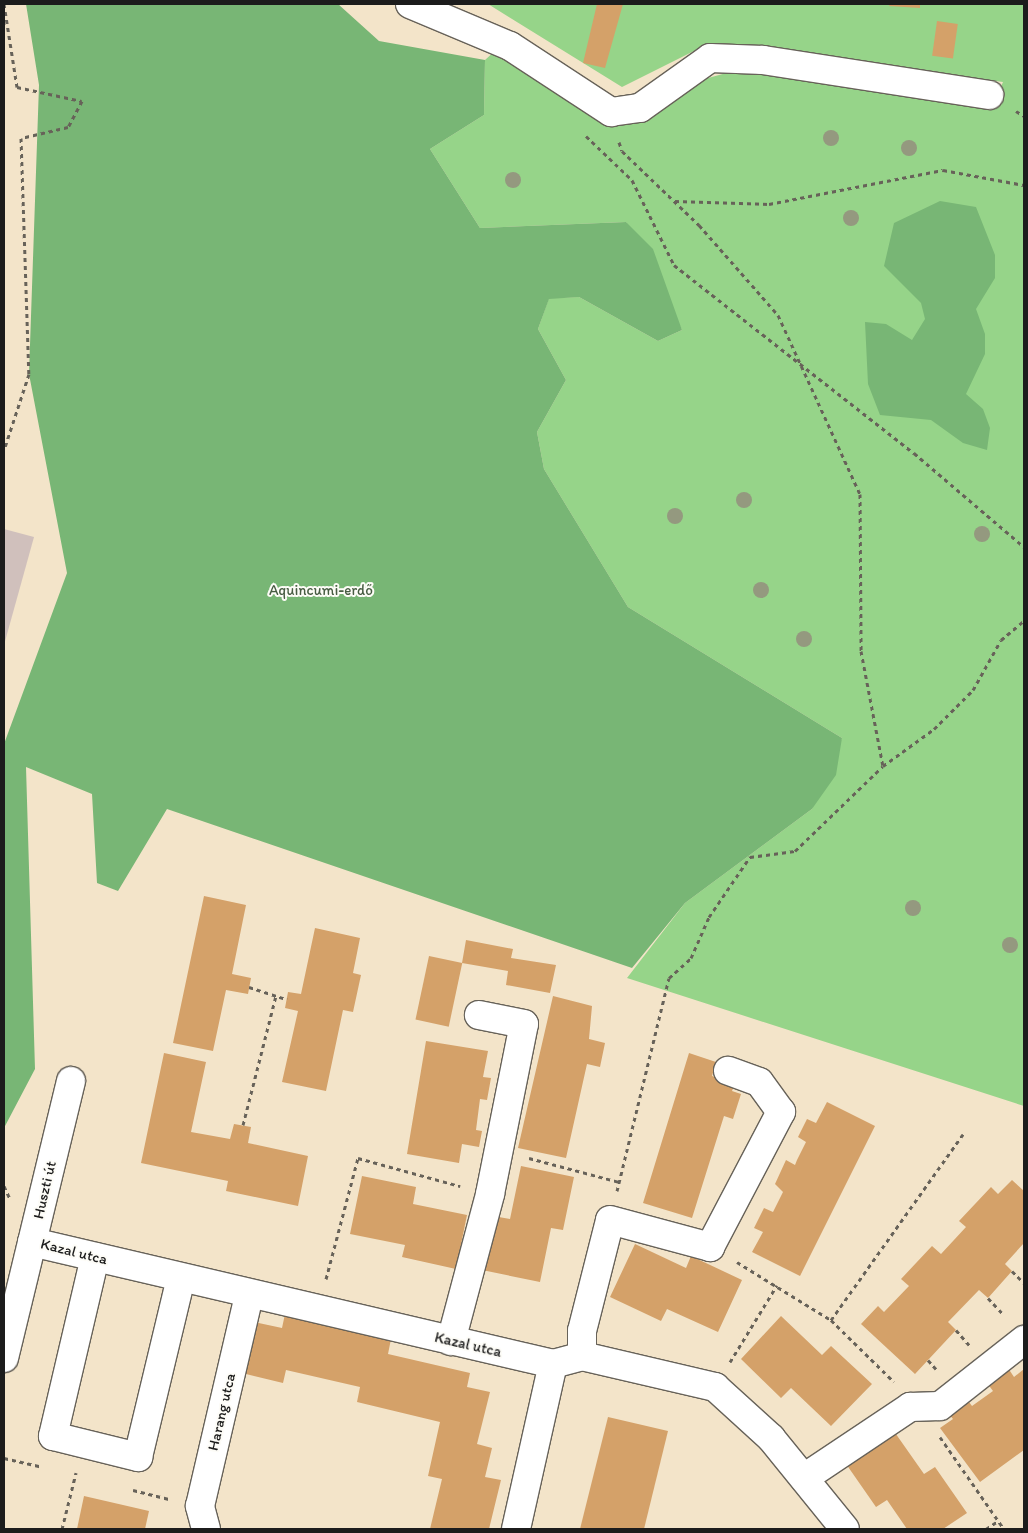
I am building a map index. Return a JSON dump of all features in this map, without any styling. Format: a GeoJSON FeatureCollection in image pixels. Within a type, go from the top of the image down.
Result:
{"type":"FeatureCollection","features":[{"type":"Feature","properties":{"kind":"street"},"geometry":{"type":"LineString","coordinates":[[410,4],[510,46],[611,112],[640,108],[710,58],[763,60],[989,95]]}},
{"type":"Feature","properties":{"kind":"street"},"geometry":{"type":"LineString","coordinates":[[451,1341],[490,1194],[524,1024],[478,1015]]}},
{"type":"Feature","properties":{"kind":"street"},"geometry":{"type":"LineString","coordinates":[[582,1356],[582,1331],[610,1220],[710,1247],[781,1112],[759,1082],[728,1071]]}},
{"type":"Feature","properties":{"kind":"street","name":"Huszti út"},"geometry":{"type":"LineString","coordinates":[[4,1358],[71,1081]]}},
{"type":"Feature","properties":{"kind":"street","name":"Kazal utca"},"geometry":{"type":"LineString","coordinates":[[32,1242],[249,1295],[319,1309],[553,1364],[582,1356],[715,1387],[771,1438],[846,1529]]}},
{"type":"Feature","properties":{"kind":"street"},"geometry":{"type":"LineString","coordinates":[[95,1257],[52,1436],[138,1457],[181,1278]]}},
{"type":"Feature","properties":{"kind":"street","name":"Harang utca"},"geometry":{"type":"LineString","coordinates":[[206,1529],[200,1506],[249,1295]]}},
{"type":"Feature","properties":{"kind":"street"},"geometry":{"type":"LineString","coordinates":[[804,1478],[917,1409],[940,1406],[1024,1340]]}},
{"type":"Feature","properties":{"kind":"street"},"geometry":{"type":"LineString","coordinates":[[516,1529],[553,1364]]}},
{"type":"Feature","properties":{"kind":"path"},"geometry":{"type":"LineString","coordinates":[[4,4],[17,87],[82,102],[68,127],[22,138],[29,374],[4,450]]}},
{"type":"Feature","properties":{"kind":"path"},"geometry":{"type":"LineString","coordinates":[[611,112],[622,151],[675,201],[778,315],[860,494],[861,652],[883,766]]}},
{"type":"Feature","properties":{"kind":"path"},"geometry":{"type":"LineString","coordinates":[[580,129],[632,180],[674,265],[800,364],[1024,547]]}},
{"type":"Feature","properties":{"kind":"path"},"geometry":{"type":"LineString","coordinates":[[675,201],[769,204],[943,170],[1024,185]]}},
{"type":"Feature","properties":{"kind":"path"},"geometry":{"type":"LineString","coordinates":[[610,1220],[669,978],[691,958],[709,917],[750,857],[795,851],[883,766],[934,729],[974,690],[1001,640],[1024,622]]}},
{"type":"Feature","properties":{"kind":"path"},"geometry":{"type":"LineString","coordinates":[[249,987],[286,999]]}},
{"type":"Feature","properties":{"kind":"path"},"geometry":{"type":"LineString","coordinates":[[243,1125],[276,996]]}},
{"type":"Feature","properties":{"kind":"path"},"geometry":{"type":"LineString","coordinates":[[832,1320],[963,1134]]}},
{"type":"Feature","properties":{"kind":"path"},"geometry":{"type":"LineString","coordinates":[[499,1150],[619,1182]]}},
{"type":"Feature","properties":{"kind":"path"},"geometry":{"type":"LineString","coordinates":[[319,1309],[358,1158],[490,1194]]}},
{"type":"Feature","properties":{"kind":"path"},"geometry":{"type":"LineString","coordinates":[[710,1247],[777,1285],[832,1320],[902,1390],[1004,1529]]}},
{"type":"Feature","properties":{"kind":"path"},"geometry":{"type":"LineString","coordinates":[[1012,1271],[1024,1283]]}},
{"type":"Feature","properties":{"kind":"path"},"geometry":{"type":"LineString","coordinates":[[715,1387],[777,1285]]}},
{"type":"Feature","properties":{"kind":"path"},"geometry":{"type":"LineString","coordinates":[[62,1529],[83,1443]]}},
{"type":"Feature","properties":{"kind":"path"},"geometry":{"type":"LineString","coordinates":[[986,1529],[998,1521]]}},
{"type":"Feature","properties":{"kind":"shaded area"},"geometry":{"type":"Polygon","coordinates":[[[4,529],[34,537],[4,645],[4,529]]]}},
{"type":"Feature","properties":{"kind":"green space","name":"Aquincumi-erdő"},"geometry":{"type":"Polygon","coordinates":[[[26,4],[338,4],[379,41],[485,60],[484,115],[430,149],[480,228],[626,222],[653,249],[682,330],[658,341],[579,297],[549,299],[538,329],[566,380],[537,432],[544,469],[628,607],[842,738],[836,775],[812,809],[685,903],[632,968],[167,809],[118,891],[97,883],[92,794],[26,767],[35,1069],[4,1128],[4,744],[67,573],[29,374],[39,85],[26,4]]]}},
{"type":"Feature","properties":{"kind":"green space"},"geometry":{"type":"Polygon","coordinates":[[[488,4],[1024,4],[1024,1106],[627,978],[685,903],[812,809],[842,738],[628,607],[544,469],[537,432],[566,380],[538,329],[549,298],[579,297],[658,341],[682,330],[626,222],[480,228],[430,149],[484,115],[485,60],[496,50],[588,111],[730,72],[771,70],[991,109],[1003,82],[708,44],[622,87],[488,4]]]}},
{"type":"Feature","properties":{"kind":"green space"},"geometry":{"type":"Polygon","coordinates":[[[940,201],[976,207],[995,255],[995,278],[976,309],[985,334],[985,354],[966,394],[983,409],[990,428],[987,450],[963,443],[931,420],[880,415],[868,384],[865,322],[886,324],[912,340],[925,319],[921,303],[884,266],[894,223],[940,201]]]}},
{"type":"Feature","properties":{"kind":"building"},"geometry":{"type":"Polygon","coordinates":[[[597,4],[623,4],[605,68],[583,63],[597,4]]]}},
{"type":"Feature","properties":{"kind":"building"},"geometry":{"type":"Polygon","coordinates":[[[890,4],[920,4],[920,8],[889,6],[890,4]]]}},
{"type":"Feature","properties":{"kind":"building"},"geometry":{"type":"Polygon","coordinates":[[[937,21],[958,24],[953,59],[932,56],[937,21]]]}},
{"type":"Feature","properties":{"kind":"building"},"geometry":{"type":"Polygon","coordinates":[[[204,896],[246,905],[232,974],[251,978],[248,994],[226,990],[213,1051],[173,1043],[204,896]]]}},
{"type":"Feature","properties":{"kind":"building"},"geometry":{"type":"Polygon","coordinates":[[[315,928],[360,938],[353,973],[361,975],[353,1012],[343,1010],[326,1091],[282,1082],[298,1011],[285,1008],[288,992],[301,994],[315,928]]]}},
{"type":"Feature","properties":{"kind":"building"},"geometry":{"type":"Polygon","coordinates":[[[466,940],[513,949],[511,958],[556,965],[550,993],[506,985],[508,971],[462,963],[466,940]]]}},
{"type":"Feature","properties":{"kind":"building"},"geometry":{"type":"Polygon","coordinates":[[[429,956],[462,963],[449,1027],[415,1020],[429,956]]]}},
{"type":"Feature","properties":{"kind":"building"},"geometry":{"type":"Polygon","coordinates":[[[553,996],[592,1006],[589,1039],[605,1043],[600,1067],[587,1064],[566,1158],[518,1148],[553,996]]]}},
{"type":"Feature","properties":{"kind":"building"},"geometry":{"type":"Polygon","coordinates":[[[426,1041],[488,1051],[483,1077],[491,1078],[487,1100],[480,1099],[476,1130],[482,1131],[479,1147],[462,1144],[459,1163],[407,1154],[426,1041]]]}},
{"type":"Feature","properties":{"kind":"building"},"geometry":{"type":"Polygon","coordinates":[[[164,1053],[206,1062],[191,1132],[230,1139],[234,1124],[251,1127],[248,1143],[308,1156],[298,1206],[226,1191],[228,1181],[141,1163],[164,1053]]]}},
{"type":"Feature","properties":{"kind":"building"},"geometry":{"type":"Polygon","coordinates":[[[689,1053],[716,1062],[712,1076],[735,1083],[732,1091],[741,1094],[733,1119],[724,1116],[692,1218],[643,1203],[689,1053]]]}},
{"type":"Feature","properties":{"kind":"building"},"geometry":{"type":"Polygon","coordinates":[[[827,1102],[875,1126],[800,1276],[752,1252],[763,1232],[754,1228],[764,1208],[773,1212],[783,1192],[775,1184],[786,1160],[795,1165],[806,1142],[798,1137],[807,1119],[816,1123],[827,1102]]]}},
{"type":"Feature","properties":{"kind":"building"},"geometry":{"type":"Polygon","coordinates":[[[521,1166],[574,1177],[563,1230],[551,1228],[540,1282],[482,1270],[493,1216],[510,1219],[521,1166]]]}},
{"type":"Feature","properties":{"kind":"building"},"geometry":{"type":"Polygon","coordinates":[[[362,1176],[416,1187],[413,1204],[467,1215],[456,1269],[402,1257],[405,1245],[350,1234],[362,1176]]]}},
{"type":"Feature","properties":{"kind":"building"},"geometry":{"type":"Polygon","coordinates":[[[1012,1180],[1024,1191],[1024,1243],[1005,1264],[1012,1271],[988,1298],[979,1290],[948,1322],[956,1330],[915,1374],[861,1324],[878,1306],[884,1312],[909,1286],[901,1279],[932,1246],[941,1254],[966,1227],[959,1221],[991,1187],[998,1194],[1012,1180]]]}},
{"type":"Feature","properties":{"kind":"building"},"geometry":{"type":"Polygon","coordinates":[[[635,1244],[686,1268],[691,1256],[742,1280],[718,1332],[667,1309],[661,1321],[610,1297],[635,1244]]]}},
{"type":"Feature","properties":{"kind":"building"},"geometry":{"type":"Polygon","coordinates":[[[285,1314],[391,1339],[388,1354],[470,1373],[467,1387],[490,1392],[477,1444],[492,1448],[485,1477],[501,1480],[489,1529],[430,1529],[442,1479],[428,1476],[440,1422],[357,1402],[360,1387],[286,1370],[283,1383],[242,1373],[254,1322],[282,1328],[285,1314]]]}},
{"type":"Feature","properties":{"kind":"building"},"geometry":{"type":"Polygon","coordinates":[[[781,1316],[822,1355],[831,1346],[872,1384],[831,1426],[791,1388],[781,1398],[741,1359],[781,1316]]]}},
{"type":"Feature","properties":{"kind":"building"},"geometry":{"type":"Polygon","coordinates":[[[1008,1368],[1014,1377],[1024,1369],[1024,1450],[980,1482],[940,1428],[953,1419],[947,1412],[966,1398],[972,1406],[993,1391],[987,1383],[1008,1368]]]}},
{"type":"Feature","properties":{"kind":"building"},"geometry":{"type":"Polygon","coordinates":[[[608,1417],[668,1431],[644,1529],[580,1529],[608,1417]]]}},
{"type":"Feature","properties":{"kind":"building"},"geometry":{"type":"Polygon","coordinates":[[[891,1427],[924,1474],[935,1467],[967,1513],[943,1529],[907,1529],[887,1500],[876,1507],[844,1461],[891,1427]]]}},
{"type":"Feature","properties":{"kind":"building"},"geometry":{"type":"Polygon","coordinates":[[[84,1496],[149,1511],[145,1529],[77,1529],[84,1496]]]}}]}
